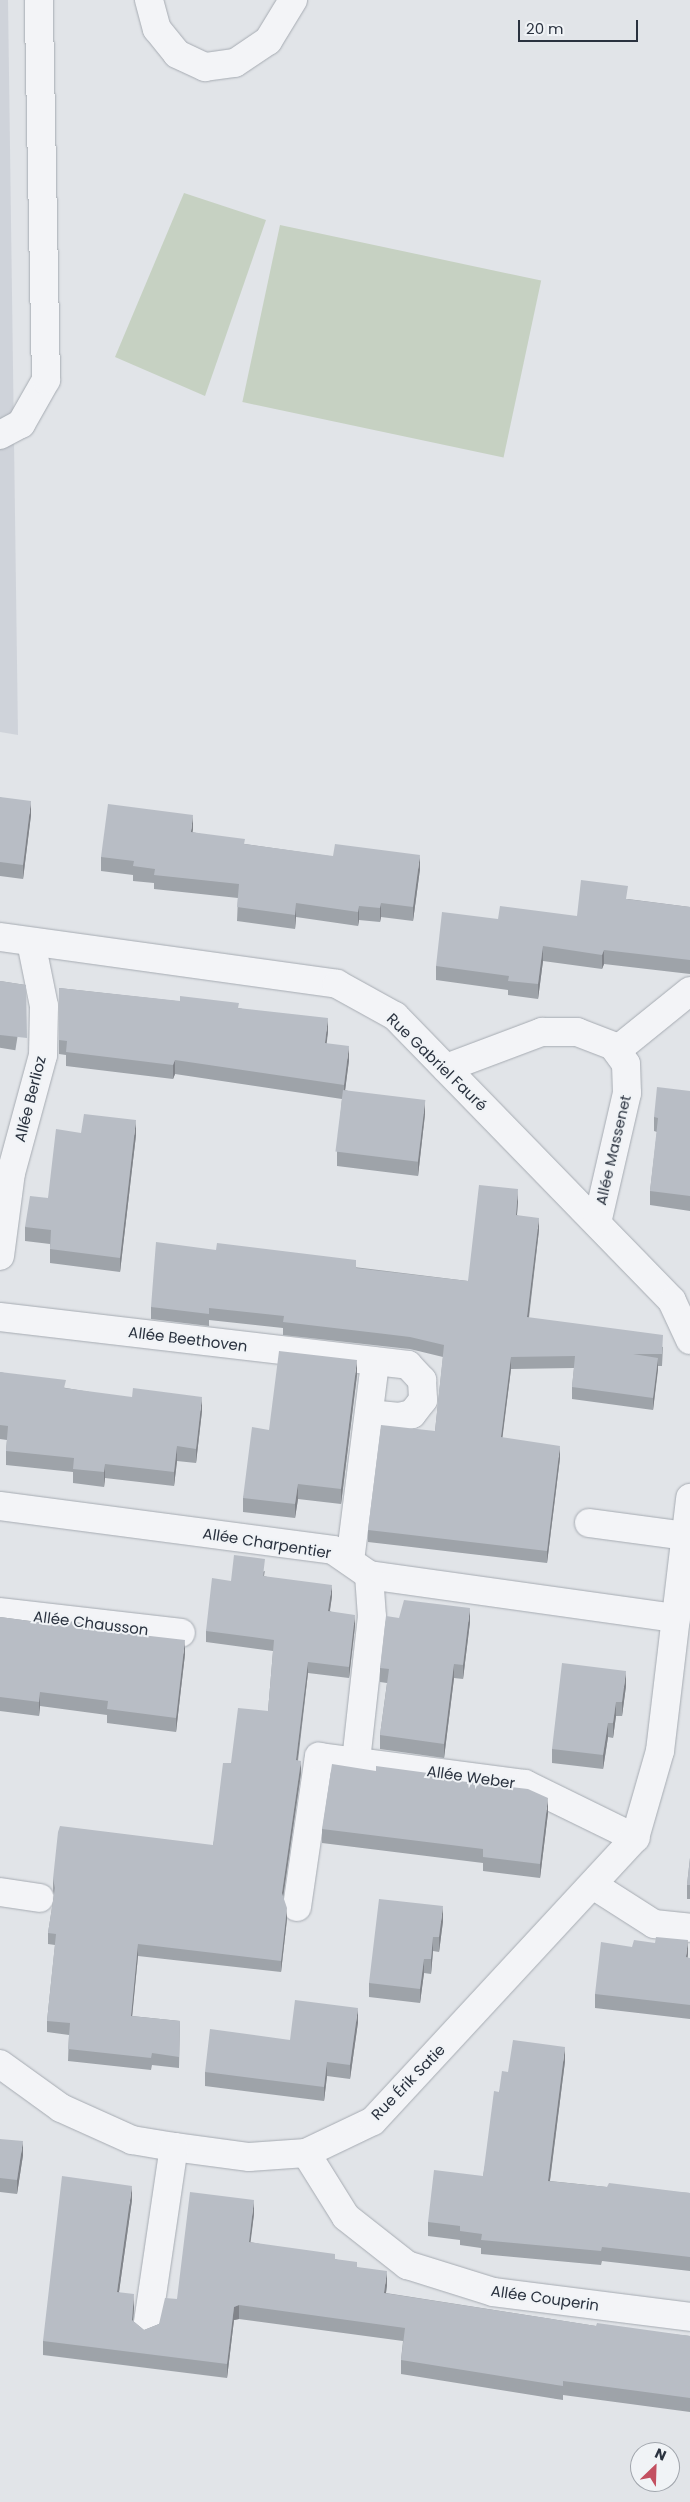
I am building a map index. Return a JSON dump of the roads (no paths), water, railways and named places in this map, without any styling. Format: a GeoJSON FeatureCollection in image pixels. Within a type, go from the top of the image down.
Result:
{"type":"FeatureCollection","features":[{"type":"Feature","properties":{"kind":"street"},"geometry":{"type":"LineString","coordinates":[[0,435],[21,424],[46,380],[39,0]]}},
{"type":"Feature","properties":{"kind":"street"},"geometry":{"type":"LineString","coordinates":[[149,0],[157,30],[177,54],[205,67],[235,63],[268,41],[293,0]]}},
{"type":"Feature","properties":{"kind":"street","name":"Rue Gabriel Fauré"},"geometry":{"type":"LineString","coordinates":[[0,937],[337,984],[395,1016],[672,1301],[689,1335]]}},
{"type":"Feature","properties":{"kind":"street","name":"Allée Berlioz"},"geometry":{"type":"LineString","coordinates":[[0,1256],[11,1173],[42,1054],[44,1006],[31,942]]}},
{"type":"Feature","properties":{"kind":"street"},"geometry":{"type":"LineString","coordinates":[[446,1068],[542,1032],[577,1032],[613,1046],[617,1050],[690,991]]}},
{"type":"Feature","properties":{"kind":"street","name":"Allée Massenet"},"geometry":{"type":"LineString","coordinates":[[597,1222],[627,1093],[626,1064],[617,1050]]}},
{"type":"Feature","properties":{"kind":"street","name":"Allée Beethoven"},"geometry":{"type":"LineString","coordinates":[[0,1317],[408,1365],[422,1380],[423,1400],[412,1414],[399,1417],[371,1414]]}},
{"type":"Feature","properties":{"kind":"street"},"geometry":{"type":"LineString","coordinates":[[356,1761],[372,1617],[359,1568],[375,1362]]}},
{"type":"Feature","properties":{"kind":"street"},"geometry":{"type":"LineString","coordinates":[[676,1618],[690,1498]]}},
{"type":"Feature","properties":{"kind":"street","name":"Allée Charpentier"},"geometry":{"type":"LineString","coordinates":[[0,1506],[333,1550],[359,1568],[676,1618]]}},
{"type":"Feature","properties":{"kind":"street"},"geometry":{"type":"LineString","coordinates":[[589,1523],[686,1536]]}},
{"type":"Feature","properties":{"kind":"street","name":"Allée Chausson"},"geometry":{"type":"LineString","coordinates":[[0,1612],[181,1634]]}},
{"type":"Feature","properties":{"kind":"street","name":"Rue Érik Satie"},"geometry":{"type":"LineString","coordinates":[[0,2064],[61,2108],[132,2140],[174,2147],[249,2158],[306,2153],[373,2120],[635,1838],[660,1751],[676,1618]]}},
{"type":"Feature","properties":{"kind":"street","name":"Allée Weber"},"geometry":{"type":"LineString","coordinates":[[297,1907],[319,1757],[525,1784],[635,1838]]}},
{"type":"Feature","properties":{"kind":"street"},"geometry":{"type":"LineString","coordinates":[[593,1884],[654,1924],[690,1928]]}},
{"type":"Feature","properties":{"kind":"street"},"geometry":{"type":"LineString","coordinates":[[0,1892],[40,1898]]}},
{"type":"Feature","properties":{"kind":"street"},"geometry":{"type":"LineString","coordinates":[[147,2329],[174,2147]]}},
{"type":"Feature","properties":{"kind":"street","name":"Allée Couperin"},"geometry":{"type":"LineString","coordinates":[[306,2153],[346,2216],[407,2265],[493,2292],[690,2317]]}}]}
